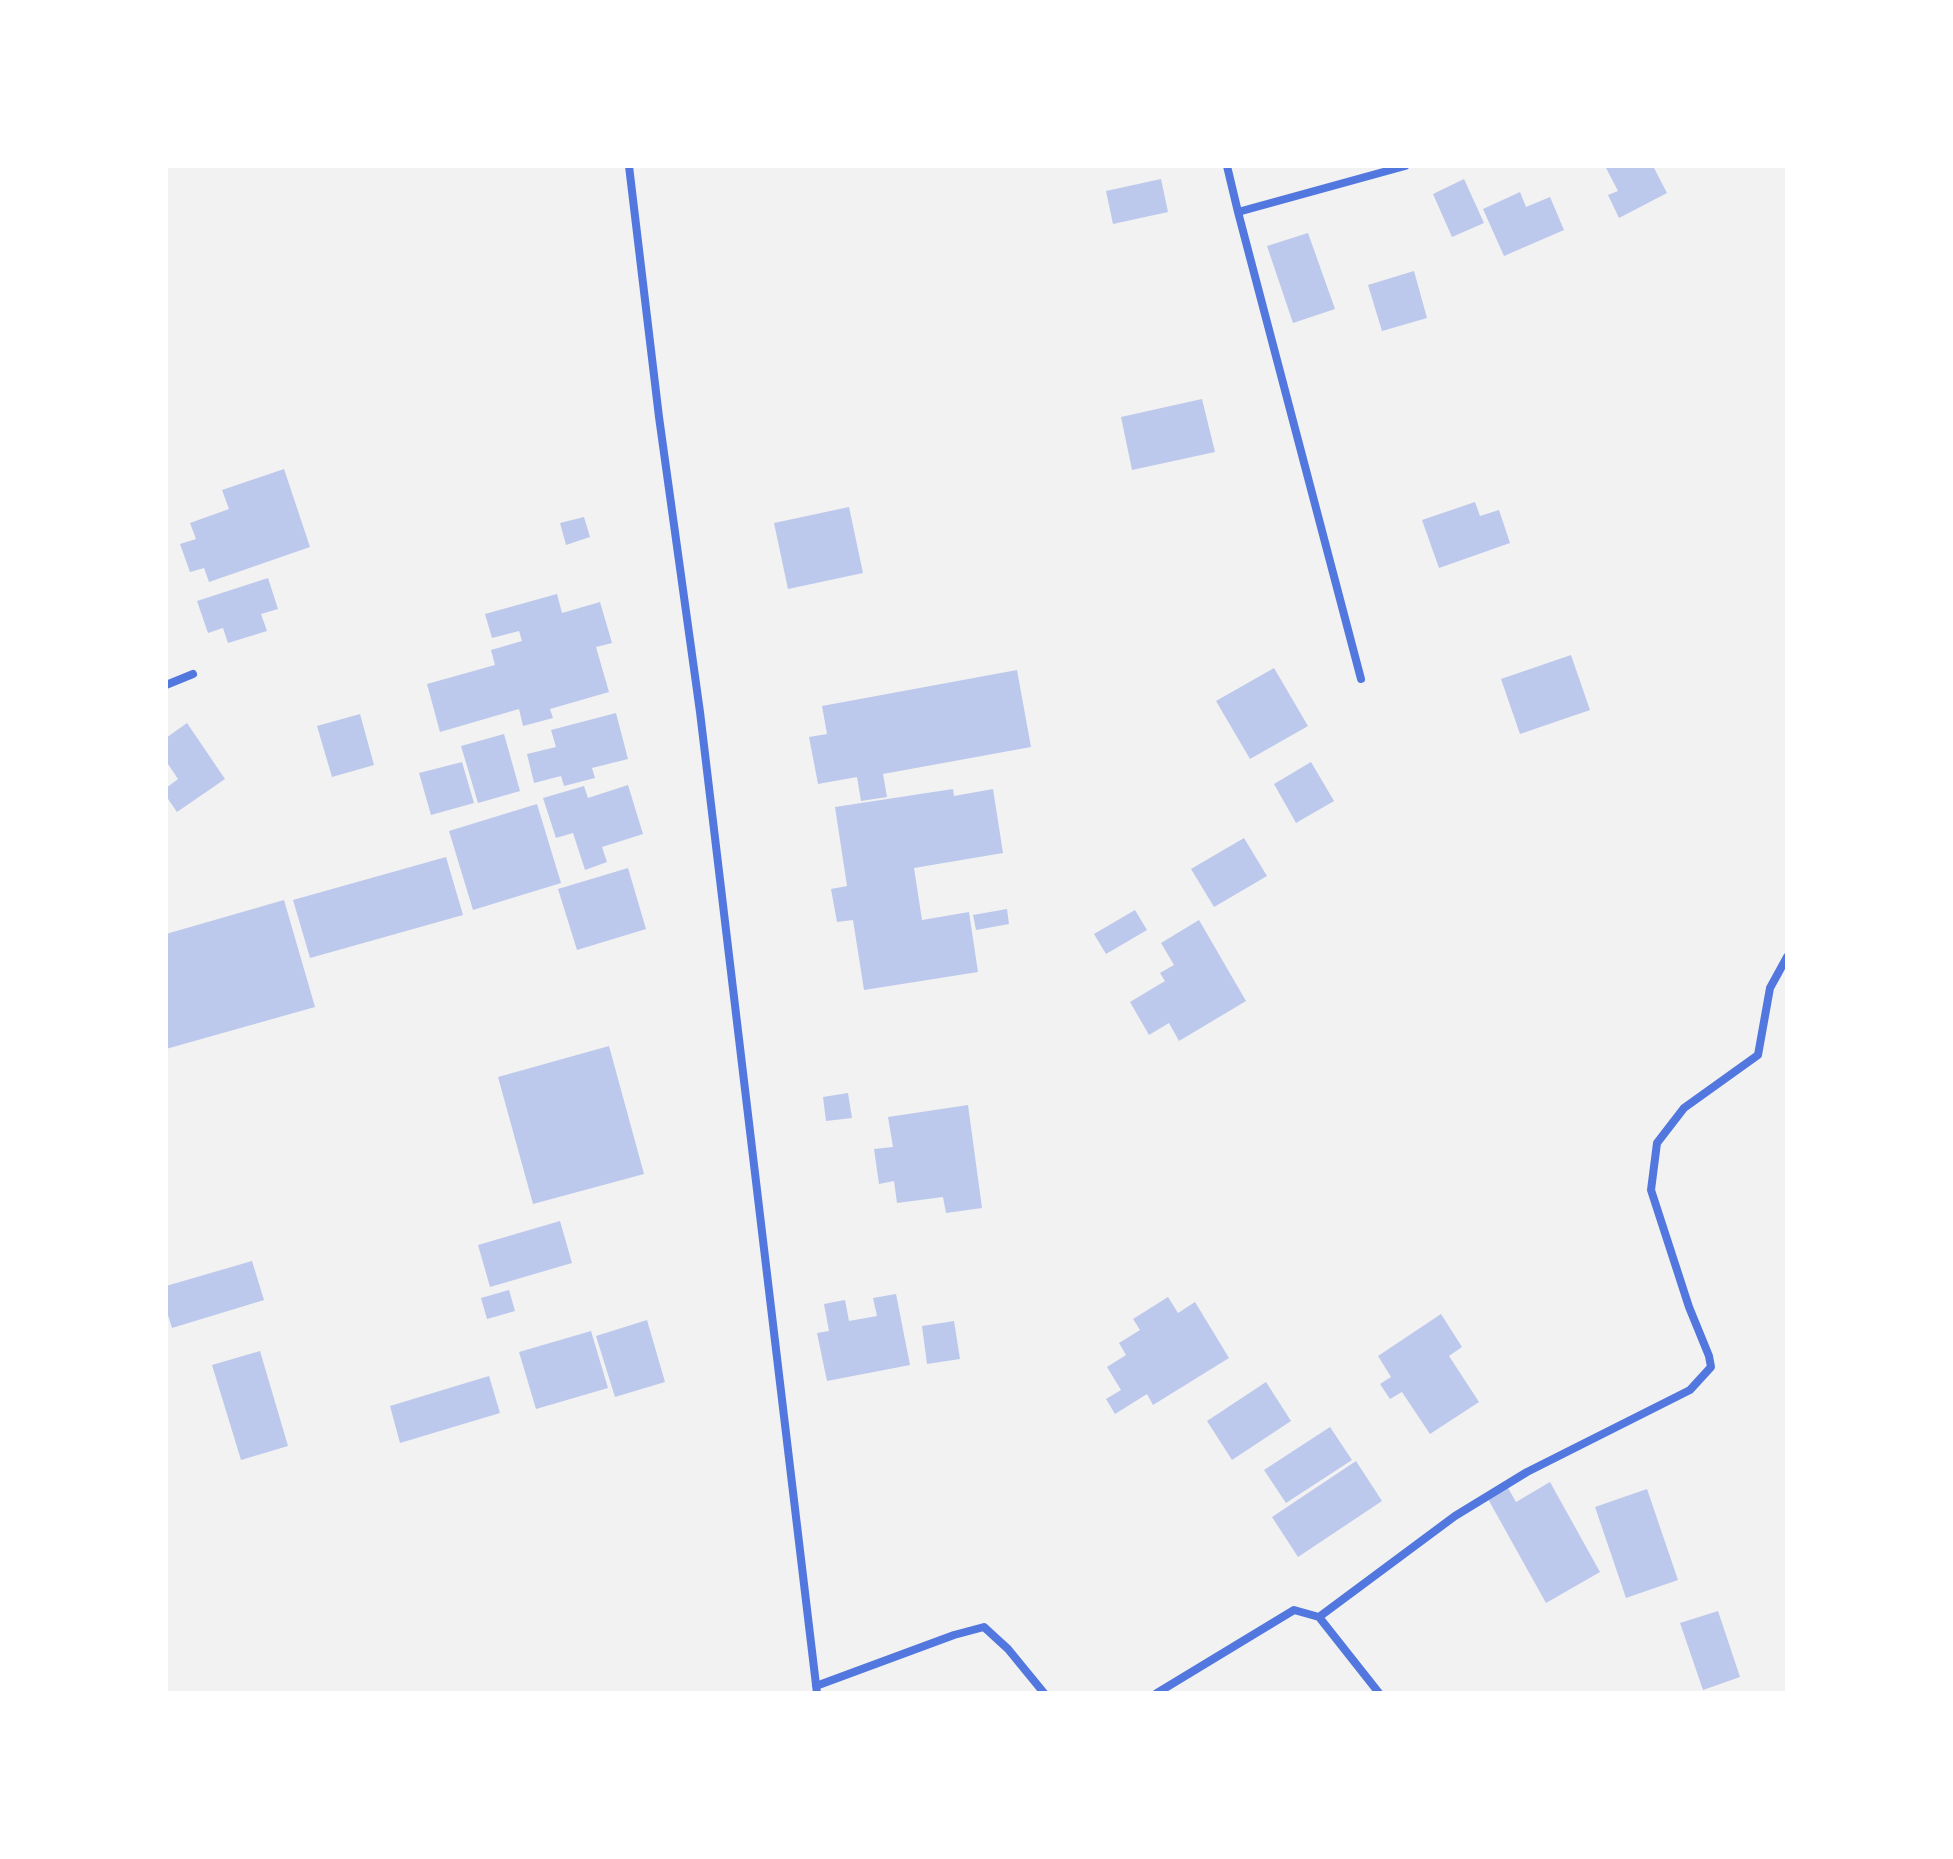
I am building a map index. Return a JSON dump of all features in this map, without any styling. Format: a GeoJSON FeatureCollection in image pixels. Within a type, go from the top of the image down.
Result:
{"type":"FeatureCollection","features":[{"type":"Feature","properties":{"kind":"street"},"geometry":{"type":"LineString","coordinates":[[629,166],[704,744],[816,1689],[954,1635],[984,1627],[1008,1649],[1044,1693]]}},
{"type":"Feature","properties":{"kind":"street"},"geometry":{"type":"LineString","coordinates":[[1227,166],[1361,679]]}},
{"type":"Feature","properties":{"kind":"street"},"geometry":{"type":"LineString","coordinates":[[1238,212],[1405,166]]}},
{"type":"Feature","properties":{"kind":"street"},"geometry":{"type":"LineString","coordinates":[[166,685],[193,674]]}},
{"type":"Feature","properties":{"kind":"street"},"geometry":{"type":"LineString","coordinates":[[1319,1617],[1455,1516],[1527,1472],[1690,1390],[1711,1367],[1651,1190],[1657,1143],[1684,1108],[1758,1055],[1770,988],[1787,957]]}},
{"type":"Feature","properties":{"kind":"street"},"geometry":{"type":"LineString","coordinates":[[1157,1693],[1294,1610],[1319,1617],[1379,1693]]}},
{"type":"Feature","properties":{"kind":"building"},"geometry":{"type":"Polygon","coordinates":[[[1605,166],[1653,166],[1667,193],[1619,218],[1608,195],[1618,191],[1605,166]]]}},
{"type":"Feature","properties":{"kind":"building"},"geometry":{"type":"Polygon","coordinates":[[[1161,179],[1168,212],[1113,224],[1106,191],[1161,179]]]}},
{"type":"Feature","properties":{"kind":"building"},"geometry":{"type":"Polygon","coordinates":[[[1464,179],[1484,223],[1452,237],[1433,194],[1464,179]]]}},
{"type":"Feature","properties":{"kind":"building"},"geometry":{"type":"Polygon","coordinates":[[[1520,192],[1526,207],[1550,197],[1564,230],[1504,256],[1483,209],[1520,192]]]}},
{"type":"Feature","properties":{"kind":"building"},"geometry":{"type":"Polygon","coordinates":[[[1308,233],[1335,309],[1293,323],[1267,246],[1308,233]]]}},
{"type":"Feature","properties":{"kind":"building"},"geometry":{"type":"Polygon","coordinates":[[[1414,271],[1427,318],[1382,331],[1368,285],[1414,271]]]}},
{"type":"Feature","properties":{"kind":"building"},"geometry":{"type":"Polygon","coordinates":[[[1202,399],[1215,452],[1132,470],[1121,417],[1202,399]]]}},
{"type":"Feature","properties":{"kind":"building"},"geometry":{"type":"Polygon","coordinates":[[[284,469],[310,547],[209,582],[204,568],[190,572],[180,544],[196,539],[190,523],[229,509],[222,490],[284,469]]]}},
{"type":"Feature","properties":{"kind":"building"},"geometry":{"type":"Polygon","coordinates":[[[1475,502],[1480,516],[1499,510],[1510,543],[1439,568],[1422,520],[1475,502]]]}},
{"type":"Feature","properties":{"kind":"building"},"geometry":{"type":"Polygon","coordinates":[[[849,507],[863,573],[788,589],[774,523],[849,507]]]}},
{"type":"Feature","properties":{"kind":"building"},"geometry":{"type":"Polygon","coordinates":[[[584,517],[590,537],[566,545],[560,523],[584,517]]]}},
{"type":"Feature","properties":{"kind":"building"},"geometry":{"type":"Polygon","coordinates":[[[268,578],[278,609],[261,614],[267,631],[228,643],[223,628],[208,633],[197,601],[268,578]]]}},
{"type":"Feature","properties":{"kind":"building"},"geometry":{"type":"Polygon","coordinates":[[[557,594],[562,613],[600,602],[612,643],[596,647],[609,692],[550,709],[553,718],[523,726],[519,709],[440,732],[427,684],[495,665],[491,650],[522,641],[519,631],[492,638],[485,614],[557,594]]]}},
{"type":"Feature","properties":{"kind":"building"},"geometry":{"type":"Polygon","coordinates":[[[1571,655],[1590,710],[1520,734],[1501,679],[1571,655]]]}},
{"type":"Feature","properties":{"kind":"building"},"geometry":{"type":"Polygon","coordinates":[[[1274,668],[1308,726],[1250,759],[1216,701],[1274,668]]]}},
{"type":"Feature","properties":{"kind":"building"},"geometry":{"type":"Polygon","coordinates":[[[1017,670],[1031,747],[883,774],[887,797],[861,801],[857,777],[818,784],[809,737],[827,734],[822,706],[1017,670]]]}},
{"type":"Feature","properties":{"kind":"building"},"geometry":{"type":"Polygon","coordinates":[[[616,713],[628,759],[592,768],[595,778],[564,786],[561,776],[534,783],[527,754],[556,747],[551,730],[616,713]]]}},
{"type":"Feature","properties":{"kind":"building"},"geometry":{"type":"Polygon","coordinates":[[[360,714],[374,765],[332,777],[317,726],[360,714]]]}},
{"type":"Feature","properties":{"kind":"building"},"geometry":{"type":"Polygon","coordinates":[[[187,723],[225,779],[177,812],[166,796],[166,788],[178,779],[166,761],[166,738],[187,723]]]}},
{"type":"Feature","properties":{"kind":"building"},"geometry":{"type":"Polygon","coordinates":[[[504,734],[520,791],[478,803],[461,746],[504,734]]]}},
{"type":"Feature","properties":{"kind":"building"},"geometry":{"type":"Polygon","coordinates":[[[462,762],[474,803],[431,815],[419,773],[462,762]]]}},
{"type":"Feature","properties":{"kind":"building"},"geometry":{"type":"Polygon","coordinates":[[[1311,762],[1334,801],[1296,823],[1274,784],[1311,762]]]}},
{"type":"Feature","properties":{"kind":"building"},"geometry":{"type":"Polygon","coordinates":[[[628,785],[643,834],[602,847],[607,862],[585,870],[573,833],[556,838],[543,798],[584,786],[588,798],[628,785]]]}},
{"type":"Feature","properties":{"kind":"building"},"geometry":{"type":"Polygon","coordinates":[[[953,789],[954,796],[993,789],[1003,853],[914,868],[922,920],[969,912],[978,972],[864,990],[853,920],[837,922],[831,889],[847,886],[835,807],[953,789]]]}},
{"type":"Feature","properties":{"kind":"building"},"geometry":{"type":"Polygon","coordinates":[[[537,804],[561,883],[473,910],[449,831],[537,804]]]}},
{"type":"Feature","properties":{"kind":"building"},"geometry":{"type":"Polygon","coordinates":[[[1244,838],[1267,876],[1214,907],[1191,869],[1244,838]]]}},
{"type":"Feature","properties":{"kind":"building"},"geometry":{"type":"Polygon","coordinates":[[[446,857],[463,915],[310,958],[293,900],[446,857]]]}},
{"type":"Feature","properties":{"kind":"building"},"geometry":{"type":"Polygon","coordinates":[[[628,868],[646,929],[577,950],[558,889],[628,868]]]}},
{"type":"Feature","properties":{"kind":"building"},"geometry":{"type":"Polygon","coordinates":[[[284,900],[315,1007],[166,1049],[166,934],[284,900]]]}},
{"type":"Feature","properties":{"kind":"building"},"geometry":{"type":"Polygon","coordinates":[[[1007,909],[1009,924],[976,930],[973,915],[1007,909]]]}},
{"type":"Feature","properties":{"kind":"building"},"geometry":{"type":"Polygon","coordinates":[[[1135,910],[1147,930],[1106,954],[1094,934],[1135,910]]]}},
{"type":"Feature","properties":{"kind":"building"},"geometry":{"type":"Polygon","coordinates":[[[1199,920],[1246,1001],[1179,1041],[1169,1023],[1149,1035],[1130,1002],[1165,981],[1160,973],[1174,965],[1161,943],[1199,920]]]}},
{"type":"Feature","properties":{"kind":"building"},"geometry":{"type":"Polygon","coordinates":[[[609,1046],[644,1174],[533,1204],[498,1077],[609,1046]]]}},
{"type":"Feature","properties":{"kind":"building"},"geometry":{"type":"Polygon","coordinates":[[[848,1093],[852,1118],[826,1121],[823,1097],[848,1093]]]}},
{"type":"Feature","properties":{"kind":"building"},"geometry":{"type":"Polygon","coordinates":[[[968,1105],[982,1208],[946,1213],[943,1197],[897,1203],[894,1181],[879,1184],[874,1149],[893,1147],[888,1117],[968,1105]]]}},
{"type":"Feature","properties":{"kind":"building"},"geometry":{"type":"Polygon","coordinates":[[[560,1221],[572,1263],[490,1287],[478,1245],[560,1221]]]}},
{"type":"Feature","properties":{"kind":"building"},"geometry":{"type":"Polygon","coordinates":[[[252,1261],[264,1300],[172,1328],[166,1309],[166,1286],[252,1261]]]}},
{"type":"Feature","properties":{"kind":"building"},"geometry":{"type":"Polygon","coordinates":[[[509,1290],[515,1311],[487,1319],[481,1298],[509,1290]]]}},
{"type":"Feature","properties":{"kind":"building"},"geometry":{"type":"Polygon","coordinates":[[[896,1294],[910,1365],[827,1381],[817,1333],[829,1331],[824,1304],[845,1300],[849,1321],[877,1316],[873,1298],[896,1294]]]}},
{"type":"Feature","properties":{"kind":"building"},"geometry":{"type":"Polygon","coordinates":[[[1168,1297],[1178,1313],[1195,1302],[1229,1358],[1153,1405],[1147,1394],[1115,1414],[1106,1399],[1121,1390],[1107,1367],[1126,1355],[1119,1343],[1140,1330],[1133,1319],[1168,1297]]]}},
{"type":"Feature","properties":{"kind":"building"},"geometry":{"type":"Polygon","coordinates":[[[1441,1314],[1462,1347],[1449,1356],[1479,1402],[1430,1434],[1402,1392],[1390,1399],[1380,1384],[1391,1377],[1378,1356],[1441,1314]]]}},
{"type":"Feature","properties":{"kind":"building"},"geometry":{"type":"Polygon","coordinates":[[[647,1320],[665,1382],[615,1397],[596,1336],[647,1320]]]}},
{"type":"Feature","properties":{"kind":"building"},"geometry":{"type":"Polygon","coordinates":[[[954,1321],[960,1359],[927,1364],[922,1326],[954,1321]]]}},
{"type":"Feature","properties":{"kind":"building"},"geometry":{"type":"Polygon","coordinates":[[[591,1331],[608,1388],[536,1409],[519,1352],[591,1331]]]}},
{"type":"Feature","properties":{"kind":"building"},"geometry":{"type":"Polygon","coordinates":[[[260,1351],[288,1446],[241,1460],[212,1365],[260,1351]]]}},
{"type":"Feature","properties":{"kind":"building"},"geometry":{"type":"Polygon","coordinates":[[[489,1376],[500,1413],[400,1443],[390,1406],[489,1376]]]}},
{"type":"Feature","properties":{"kind":"building"},"geometry":{"type":"Polygon","coordinates":[[[1266,1382],[1291,1421],[1232,1460],[1207,1421],[1266,1382]]]}},
{"type":"Feature","properties":{"kind":"building"},"geometry":{"type":"Polygon","coordinates":[[[1330,1427],[1352,1460],[1286,1503],[1264,1470],[1330,1427]]]}},
{"type":"Feature","properties":{"kind":"building"},"geometry":{"type":"Polygon","coordinates":[[[1356,1461],[1382,1501],[1298,1557],[1272,1517],[1356,1461]]]}},
{"type":"Feature","properties":{"kind":"building"},"geometry":{"type":"Polygon","coordinates":[[[1550,1482],[1600,1572],[1546,1603],[1488,1499],[1508,1488],[1516,1502],[1550,1482]]]}},
{"type":"Feature","properties":{"kind":"building"},"geometry":{"type":"Polygon","coordinates":[[[1647,1489],[1678,1580],[1626,1598],[1595,1507],[1647,1489]]]}},
{"type":"Feature","properties":{"kind":"building"},"geometry":{"type":"Polygon","coordinates":[[[1718,1611],[1740,1677],[1703,1690],[1680,1623],[1718,1611]]]}}]}
